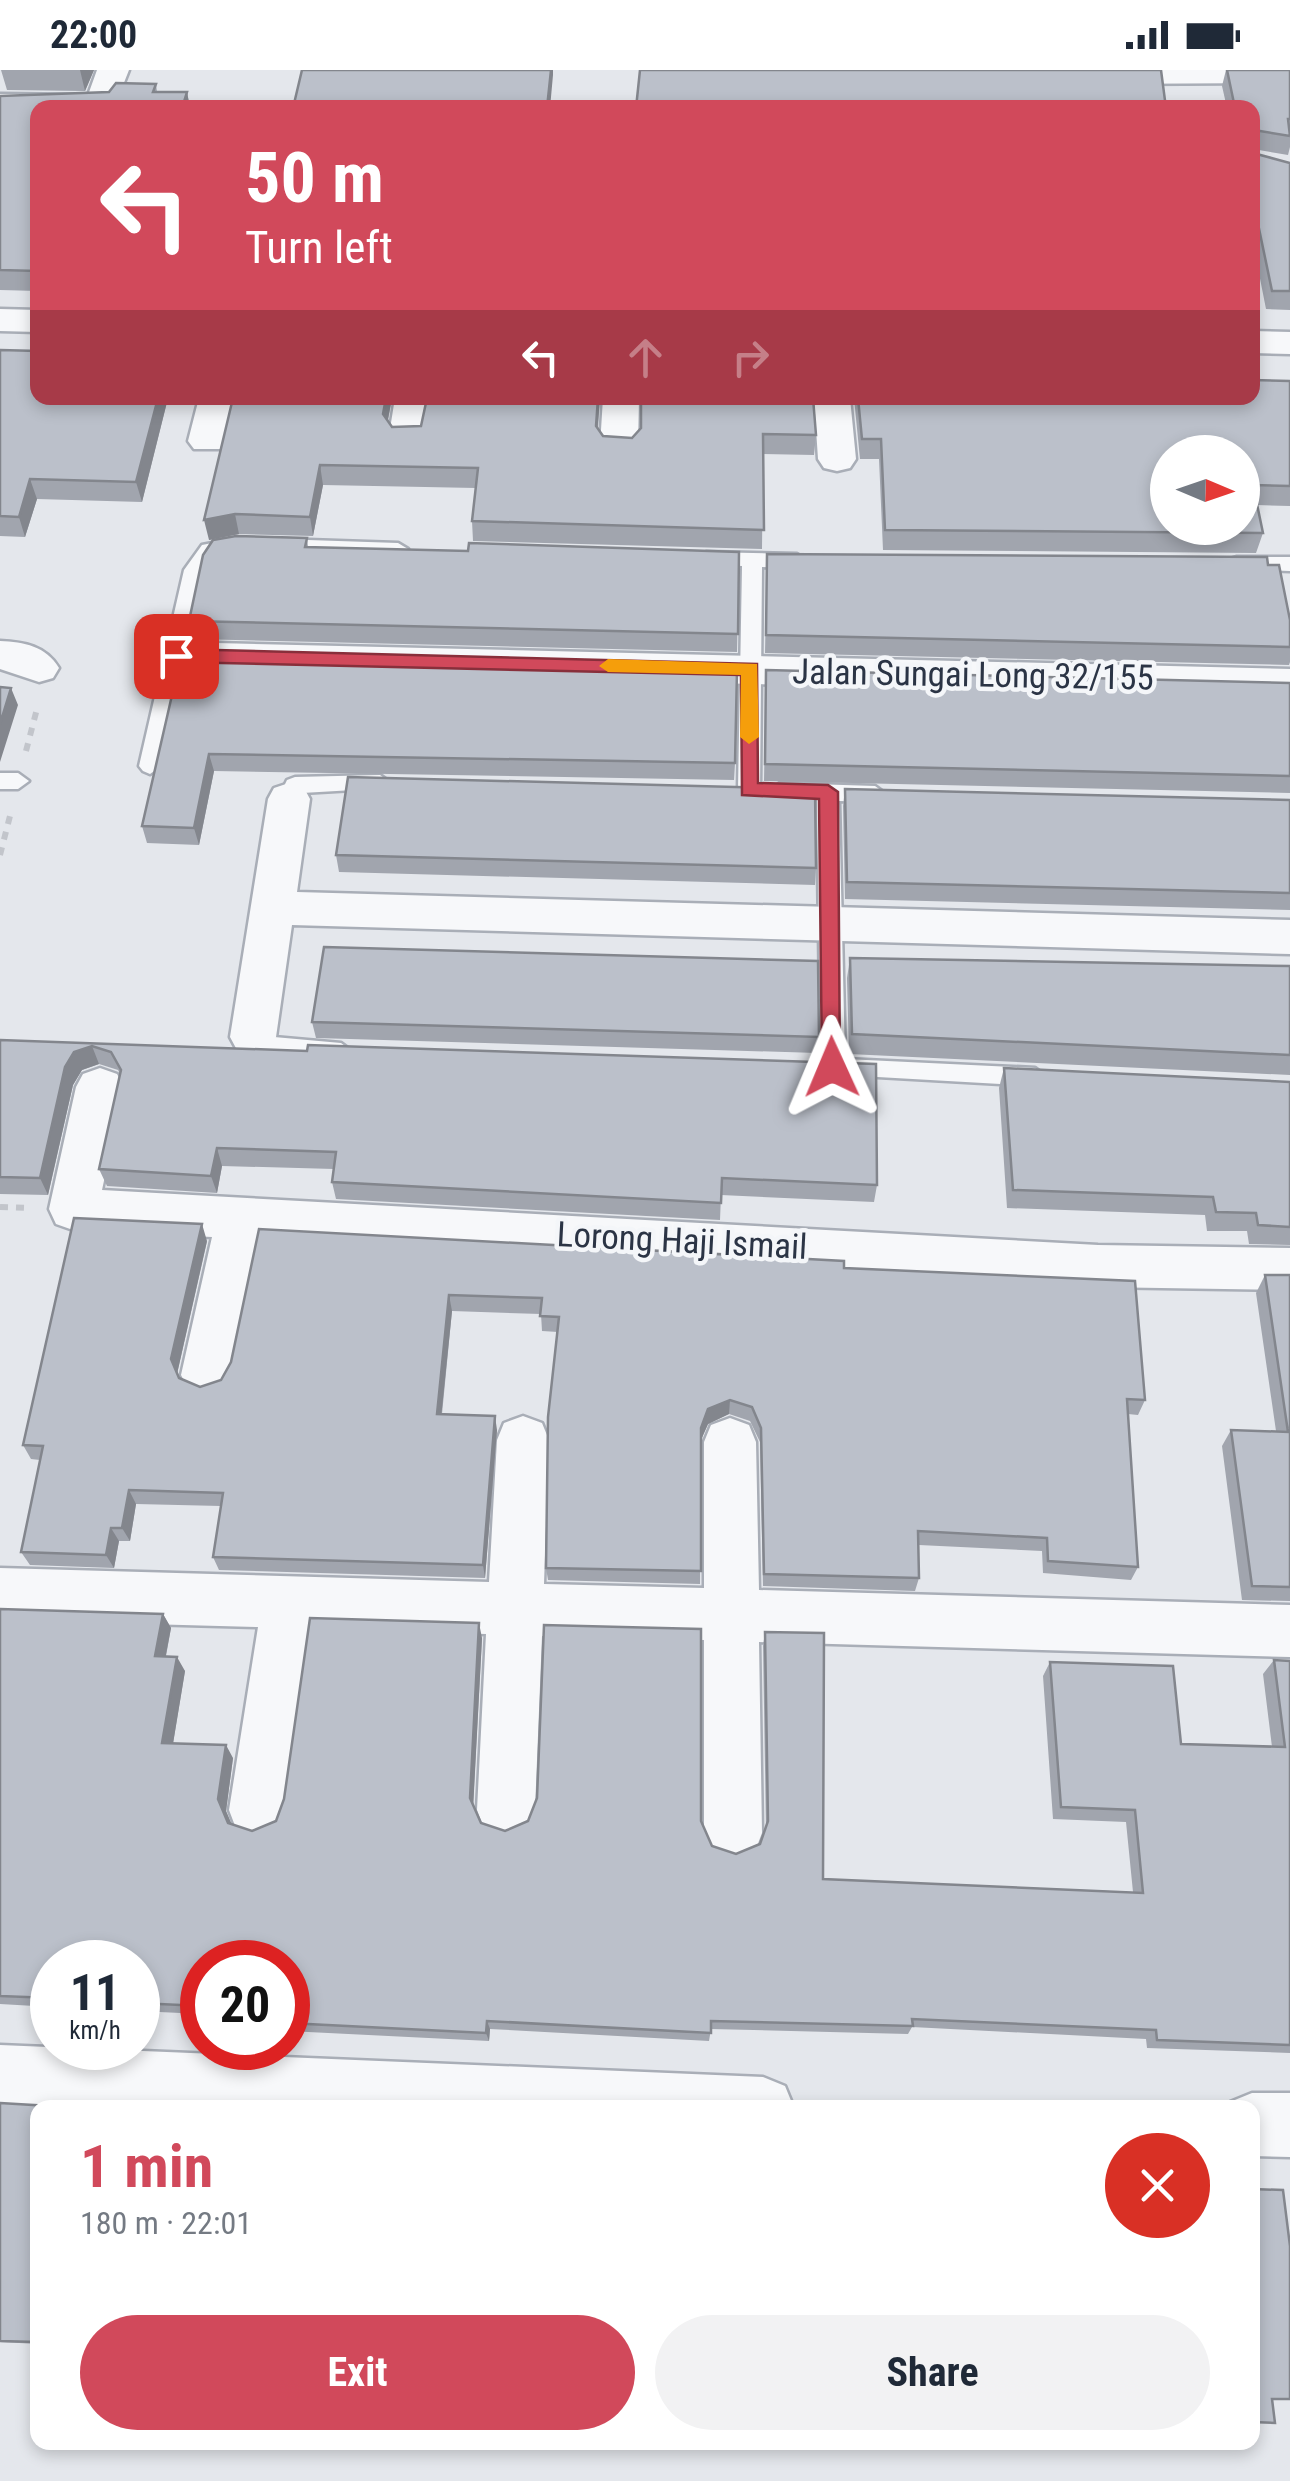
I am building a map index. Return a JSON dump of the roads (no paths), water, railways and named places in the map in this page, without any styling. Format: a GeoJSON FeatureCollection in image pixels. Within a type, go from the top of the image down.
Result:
{"type":"FeatureCollection","features":[{"type":"Feature","properties":{"kind":"street"},"geometry":{"type":"LineString","coordinates":[[1064,74],[1290,74]]}},
{"type":"Feature","properties":{"kind":"street"},"geometry":{"type":"LineString","coordinates":[[0,104],[30,104]]}},
{"type":"Feature","properties":{"kind":"street"},"geometry":{"type":"LineString","coordinates":[[1260,342],[1290,343]]}},
{"type":"Feature","properties":{"kind":"street"},"geometry":{"type":"LineString","coordinates":[[207,441],[215,405]]}},
{"type":"Feature","properties":{"kind":"street"},"geometry":{"type":"LineString","coordinates":[[408,434],[412,405]]}},
{"type":"Feature","properties":{"kind":"street"},"geometry":{"type":"LineString","coordinates":[[619,446],[620,405]]}},
{"type":"Feature","properties":{"kind":"street"},"geometry":{"type":"LineString","coordinates":[[833,405],[837,459]]}},
{"type":"Feature","properties":{"kind":"street"},"geometry":{"type":"LineString","coordinates":[[0,655],[20,656],[39,668]]}},
{"type":"Feature","properties":{"kind":"street","name":"Jalan Sungai Long 32/155"},"geometry":{"type":"LineString","coordinates":[[176,656],[1290,683]]}},
{"type":"Feature","properties":{"kind":"street"},"geometry":{"type":"LineString","coordinates":[[253,1037],[289,799]]}},
{"type":"Feature","properties":{"kind":"street"},"geometry":{"type":"LineString","coordinates":[[272,908],[830,927],[1290,937]]}},
{"type":"Feature","properties":{"kind":"street","name":"Lorong Haji Ismail"},"geometry":{"type":"LineString","coordinates":[[100,1087],[74,1208],[1098,1266],[1290,1269]]}},
{"type":"Feature","properties":{"kind":"street"},"geometry":{"type":"LineString","coordinates":[[207,1375],[241,1216]]}},
{"type":"Feature","properties":{"kind":"street"},"geometry":{"type":"LineString","coordinates":[[506,1810],[523,1440]]}},
{"type":"Feature","properties":{"kind":"street"},"geometry":{"type":"LineString","coordinates":[[730,1442],[732,1833]]}},
{"type":"Feature","properties":{"kind":"street"},"geometry":{"type":"LineString","coordinates":[[0,1594],[1290,1631]]}},
{"type":"Feature","properties":{"kind":"street"},"geometry":{"type":"LineString","coordinates":[[258,1810],[289,1602]]}},
{"type":"Feature","properties":{"kind":"street"},"geometry":{"type":"LineString","coordinates":[[0,2076],[572,2100]]}},
{"type":"Feature","properties":{"kind":"street"},"geometry":{"type":"LineString","coordinates":[[1260,2124],[1290,2125]]}},
{"type":"Feature","properties":{"kind":"lane"},"geometry":{"type":"LineString","coordinates":[[150,766],[194,570],[209,550],[238,544],[416,550]]}},
{"type":"Feature","properties":{"kind":"lane"},"geometry":{"type":"LineString","coordinates":[[692,558],[812,561]]}},
{"type":"Feature","properties":{"kind":"lane"},"geometry":{"type":"LineString","coordinates":[[752,560],[750,669],[739,790],[905,794]]}},
{"type":"Feature","properties":{"kind":"lane"},"geometry":{"type":"LineString","coordinates":[[1210,564],[1290,564]]}},
{"type":"Feature","properties":{"kind":"lane"},"geometry":{"type":"LineString","coordinates":[[289,799],[296,785],[396,783]]}},
{"type":"Feature","properties":{"kind":"lane"},"geometry":{"type":"LineString","coordinates":[[828,792],[830,927],[823,1067],[1051,1077]]}},
{"type":"Feature","properties":{"kind":"lane"},"geometry":{"type":"LineString","coordinates":[[253,1037],[270,1046],[298,1050],[358,1052]]}}]}
